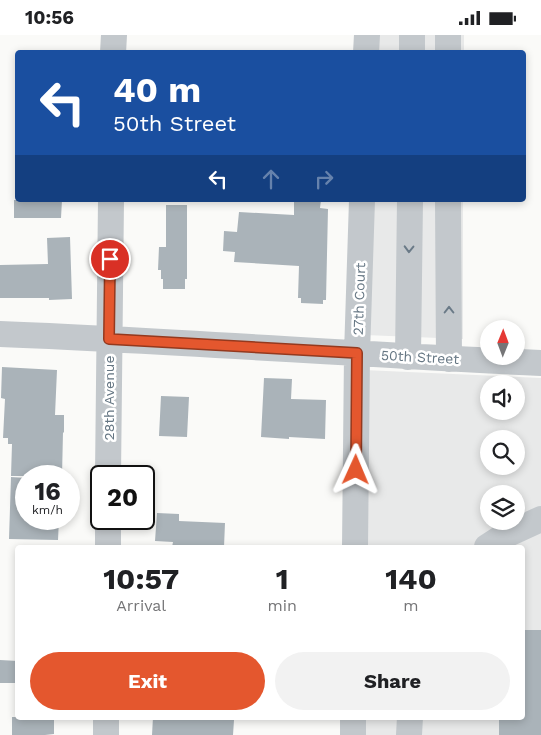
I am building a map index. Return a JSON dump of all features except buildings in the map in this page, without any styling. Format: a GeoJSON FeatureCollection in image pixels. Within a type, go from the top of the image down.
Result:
{"type":"FeatureCollection","features":[{"type":"Feature","properties":{"kind":"street"},"geometry":{"type":"LineString","coordinates":[[113,50],[114,35]]}},
{"type":"Feature","properties":{"kind":"street"},"geometry":{"type":"LineString","coordinates":[[366,50],[367,35]]}},
{"type":"Feature","properties":{"kind":"street"},"geometry":{"type":"LineString","coordinates":[[412,35],[412,50]]}},
{"type":"Feature","properties":{"kind":"street"},"geometry":{"type":"LineString","coordinates":[[448,35],[448,50]]}},
{"type":"Feature","properties":{"kind":"street","name":"28th Avenue"},"geometry":{"type":"LineString","coordinates":[[108,465],[111,202]]}},
{"type":"Feature","properties":{"kind":"street","name":"27th Court"},"geometry":{"type":"LineString","coordinates":[[355,545],[357,353],[362,202]]}},
{"type":"Feature","properties":{"kind":"street"},"geometry":{"type":"LineString","coordinates":[[408,357],[410,202]]}},
{"type":"Feature","properties":{"kind":"street"},"geometry":{"type":"LineString","coordinates":[[448,202],[449,359]]}},
{"type":"Feature","properties":{"kind":"street","name":"50th Street"},"geometry":{"type":"LineString","coordinates":[[0,334],[541,363]]}},
{"type":"Feature","properties":{"kind":"street"},"geometry":{"type":"LineString","coordinates":[[490,545],[504,536],[541,519]]}},
{"type":"Feature","properties":{"kind":"street"},"geometry":{"type":"LineString","coordinates":[[108,530],[108,545]]}},
{"type":"Feature","properties":{"kind":"street"},"geometry":{"type":"LineString","coordinates":[[106,720],[106,735]]}},
{"type":"Feature","properties":{"kind":"street"},"geometry":{"type":"LineString","coordinates":[[353,720],[353,735]]}},
{"type":"Feature","properties":{"kind":"street"},"geometry":{"type":"LineString","coordinates":[[410,720],[410,735]]}},
{"type":"Feature","properties":{"kind":"shaded area"},"geometry":{"type":"Polygon","coordinates":[[[371,35],[464,35],[464,50],[370,50],[371,35]]]}},
{"type":"Feature","properties":{"kind":"shaded area"},"geometry":{"type":"Polygon","coordinates":[[[367,202],[463,202],[463,339],[365,335],[367,202]]]}},
{"type":"Feature","properties":{"kind":"shaded area"},"geometry":{"type":"Polygon","coordinates":[[[363,370],[480,375],[480,420],[525,420],[525,377],[541,378],[541,735],[358,735],[358,720],[525,720],[525,545],[360,545],[363,370]]]}},
{"type":"Feature","properties":{"kind":"route"},"geometry":{"type":"LineString","coordinates":[[110,259],[109,339],[357,353],[356,470]]}}]}
